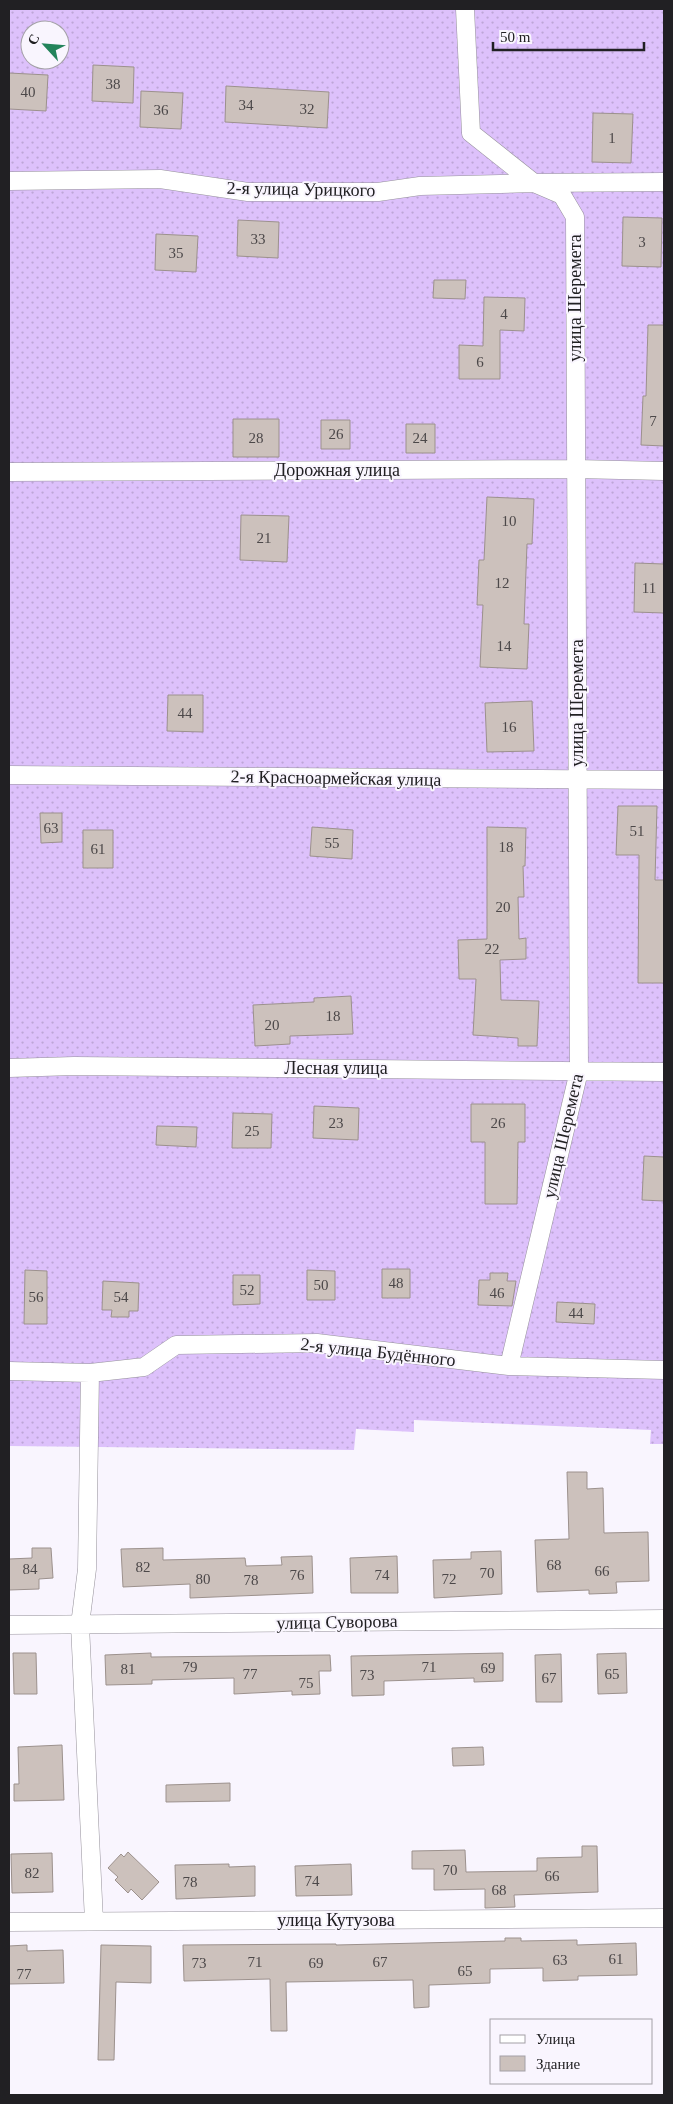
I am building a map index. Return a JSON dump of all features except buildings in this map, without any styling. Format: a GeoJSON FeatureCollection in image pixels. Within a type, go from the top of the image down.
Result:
{"type":"FeatureCollection","features":[{"type":"Feature","properties":{"kind":"street","name":"улица Шеремета"},"geometry":{"type":"LineString","coordinates":[[465,9],[471,133],[534,182],[562,196],[575,217],[579,1071],[509,1366]]}},
{"type":"Feature","properties":{"kind":"street","name":"2-я улица Урицкого"},"geometry":{"type":"LineString","coordinates":[[9,181],[160,179],[248,192],[378,192],[420,186],[534,182]]}},
{"type":"Feature","properties":{"kind":"street"},"geometry":{"type":"LineString","coordinates":[[534,182],[664,182]]}},
{"type":"Feature","properties":{"kind":"street","name":"Дорожная улица"},"geometry":{"type":"LineString","coordinates":[[9,472],[576,469],[664,471]]}},
{"type":"Feature","properties":{"kind":"street","name":"2-я Красноармейская улица"},"geometry":{"type":"LineString","coordinates":[[9,774],[664,780]]}},
{"type":"Feature","properties":{"kind":"street","name":"Лесная улица"},"geometry":{"type":"LineString","coordinates":[[9,1068],[84,1066],[664,1072]]}},
{"type":"Feature","properties":{"kind":"street","name":"2-я улица Будённого"},"geometry":{"type":"LineString","coordinates":[[9,1371],[90,1373],[144,1367],[176,1345],[317,1343],[509,1366],[664,1370]]}},
{"type":"Feature","properties":{"kind":"street"},"geometry":{"type":"LineString","coordinates":[[90,1373],[87,1569],[80,1625],[94,1922]]}},
{"type":"Feature","properties":{"kind":"street","name":"улица Суворова"},"geometry":{"type":"LineString","coordinates":[[9,1625],[664,1619]]}},
{"type":"Feature","properties":{"kind":"street","name":"улица Кутузова"},"geometry":{"type":"LineString","coordinates":[[9,1922],[664,1918]]}},
{"type":"Feature","properties":{"kind":"shaded area"},"geometry":{"type":"Polygon","coordinates":[[[9,9],[664,10],[664,1444],[650,1444],[651,1430],[414,1420],[414,1432],[356,1429],[354,1450],[9,1446],[9,9]]]}}]}
